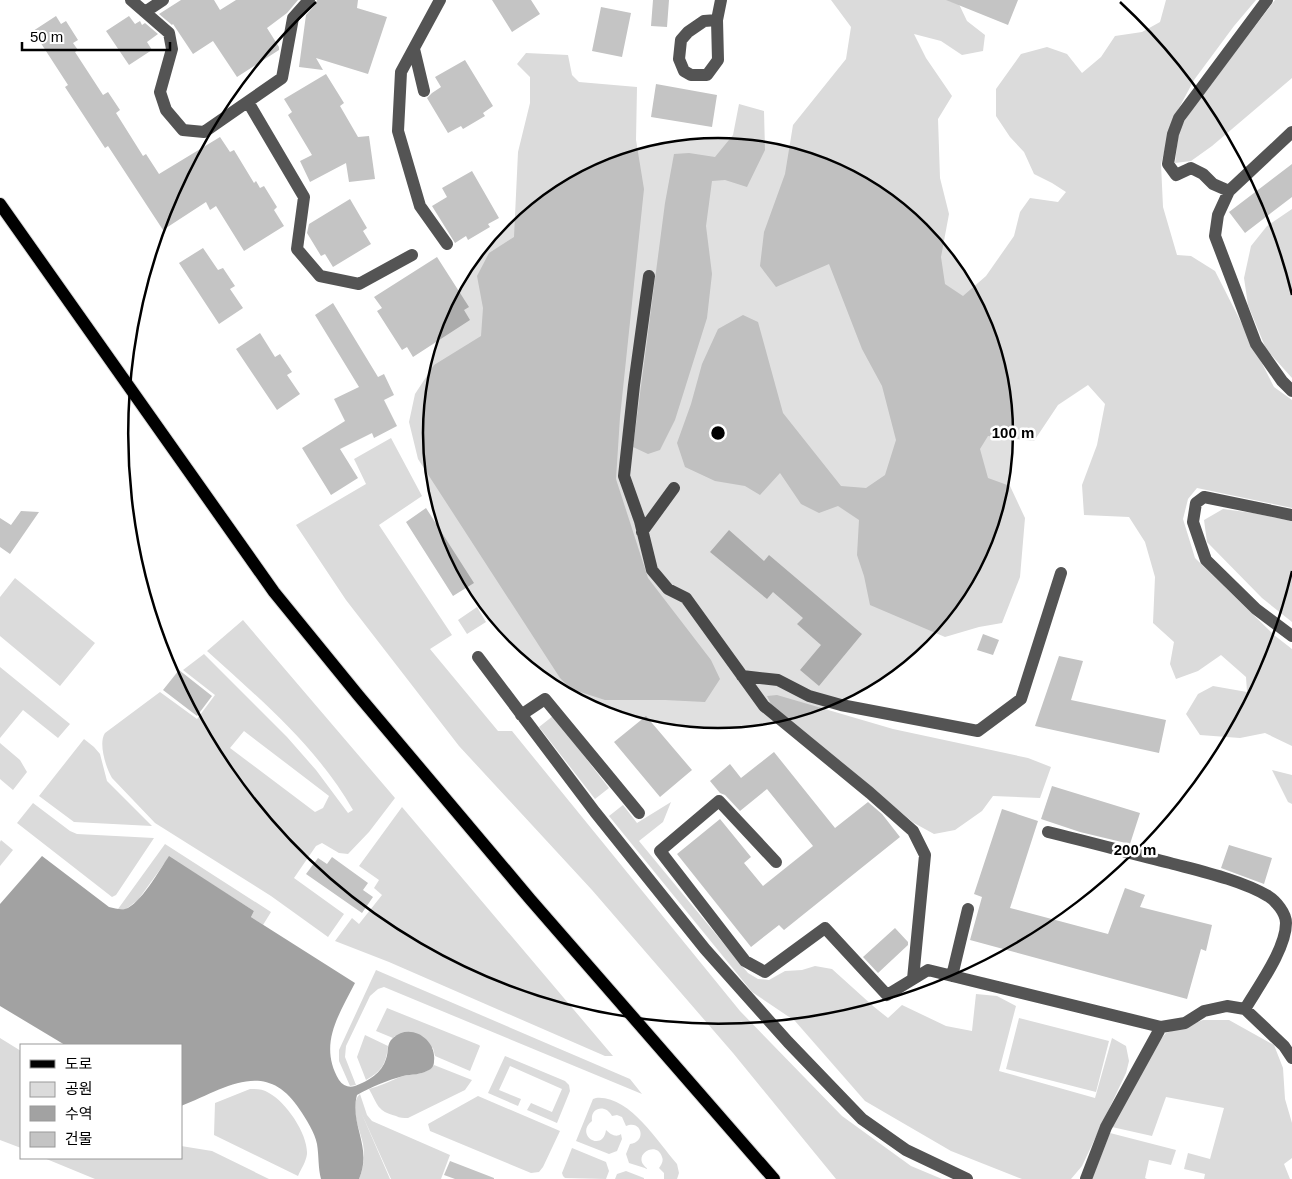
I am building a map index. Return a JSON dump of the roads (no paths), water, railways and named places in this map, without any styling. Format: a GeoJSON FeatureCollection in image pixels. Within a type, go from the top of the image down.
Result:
{"type":"FeatureCollection","features":[{"type":"Feature","properties":{"kind":"main road"},"geometry":{"type":"LineString","coordinates":[[0,204],[274,592],[530,899],[774,1179]]}},
{"type":"Feature","properties":{"kind":"street"},"geometry":{"type":"LineString","coordinates":[[131,0],[169,33],[172,49],[160,92],[166,110],[183,130],[204,132],[282,78],[293,18],[309,0]]}},
{"type":"Feature","properties":{"kind":"street"},"geometry":{"type":"LineString","coordinates":[[145,12],[164,0]]}},
{"type":"Feature","properties":{"kind":"street"},"geometry":{"type":"LineString","coordinates":[[440,0],[401,72],[398,131],[420,206],[447,244]]}},
{"type":"Feature","properties":{"kind":"street"},"geometry":{"type":"LineString","coordinates":[[717,20],[704,21],[688,32],[681,40],[679,58],[684,70],[692,75],[706,75],[718,60],[717,20],[721,0]]}},
{"type":"Feature","properties":{"kind":"street"},"geometry":{"type":"LineString","coordinates":[[1229,191],[1213,184],[1203,174],[1191,168],[1176,175],[1168,164],[1173,134],[1179,118],[1267,0]]}},
{"type":"Feature","properties":{"kind":"street"},"geometry":{"type":"LineString","coordinates":[[414,49],[424,91]]}},
{"type":"Feature","properties":{"kind":"street"},"geometry":{"type":"LineString","coordinates":[[248,102],[304,197],[297,249],[320,276],[359,284],[412,255]]}},
{"type":"Feature","properties":{"kind":"street"},"geometry":{"type":"LineString","coordinates":[[1292,132],[1229,191],[1218,215],[1215,236],[1256,344],[1282,381],[1292,391]]}},
{"type":"Feature","properties":{"kind":"street"},"geometry":{"type":"LineString","coordinates":[[649,276],[624,476],[652,570],[668,589],[686,598],[764,706],[913,831],[925,855],[913,979]]}},
{"type":"Feature","properties":{"kind":"street"},"geometry":{"type":"LineString","coordinates":[[642,532],[674,488]]}},
{"type":"Feature","properties":{"kind":"street"},"geometry":{"type":"LineString","coordinates":[[1292,515],[1204,497],[1196,503],[1193,522],[1206,560],[1256,609],[1292,636]]}},
{"type":"Feature","properties":{"kind":"street"},"geometry":{"type":"LineString","coordinates":[[742,676],[778,680],[809,696],[841,705],[978,731],[1021,699],[1061,573]]}},
{"type":"Feature","properties":{"kind":"street"},"geometry":{"type":"LineString","coordinates":[[478,658],[595,812],[705,949],[788,1042],[862,1118],[906,1150],[967,1179]]}},
{"type":"Feature","properties":{"kind":"street"},"geometry":{"type":"LineString","coordinates":[[522,715],[545,699],[639,812]]}},
{"type":"Feature","properties":{"kind":"street"},"geometry":{"type":"LineString","coordinates":[[776,862],[719,800],[660,851],[745,961],[765,972],[825,928],[887,995],[928,970],[1161,1027],[1185,1023],[1204,1012],[1227,1006],[1245,1009],[1284,1046],[1292,1058]]}},
{"type":"Feature","properties":{"kind":"street"},"geometry":{"type":"LineString","coordinates":[[1048,832],[1202,871],[1256,889],[1270,897],[1279,906],[1286,922],[1282,940],[1270,969],[1245,1009]]}},
{"type":"Feature","properties":{"kind":"street"},"geometry":{"type":"LineString","coordinates":[[952,976],[968,909]]}},
{"type":"Feature","properties":{"kind":"street"},"geometry":{"type":"LineString","coordinates":[[1086,1179],[1106,1127],[1161,1027]]}},
{"type":"Feature","properties":{"kind":"water"},"geometry":{"type":"Polygon","coordinates":[[[42,856],[109,907],[125,909],[137,901],[169,856],[254,911],[251,917],[355,983],[337,1018],[331,1042],[330,1054],[333,1067],[339,1080],[344,1085],[348,1087],[355,1086],[378,1072],[386,1059],[389,1043],[400,1033],[414,1032],[427,1040],[434,1053],[434,1064],[423,1073],[391,1080],[357,1095],[355,1106],[363,1156],[363,1167],[359,1179],[321,1179],[317,1144],[312,1131],[300,1110],[287,1094],[273,1085],[259,1081],[244,1082],[229,1086],[182,1106],[182,1044],[63,1044],[0,1006],[0,904],[42,856]]]}}]}
